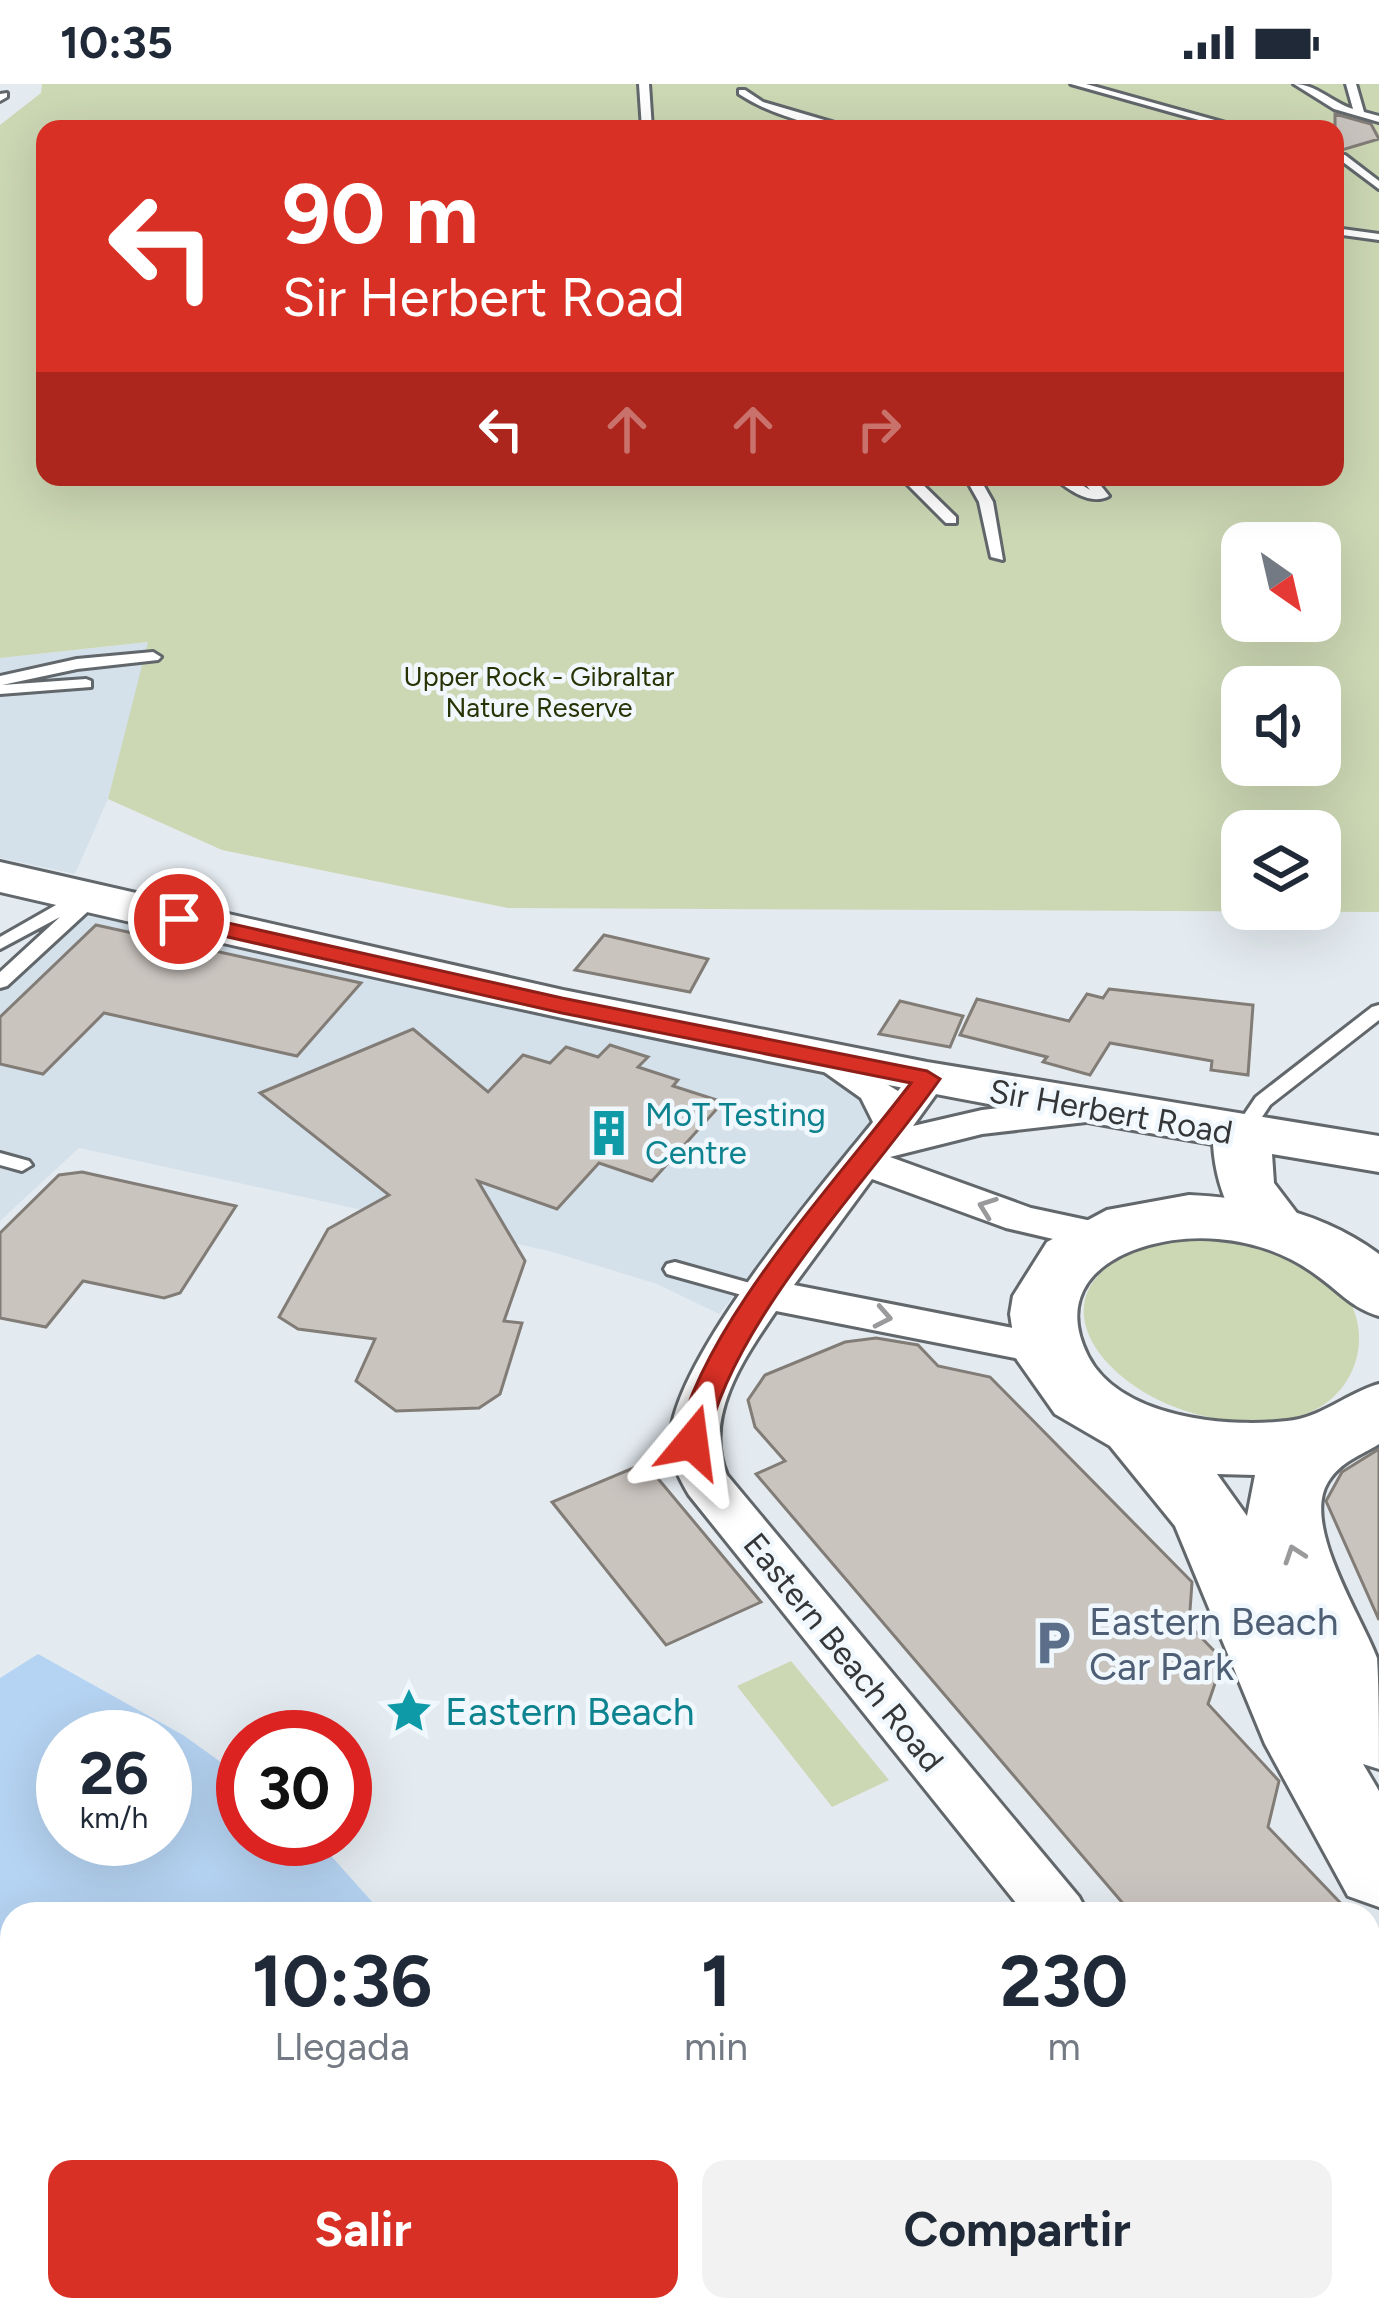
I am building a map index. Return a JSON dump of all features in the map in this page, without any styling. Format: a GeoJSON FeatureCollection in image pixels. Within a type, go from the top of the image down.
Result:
{"type":"FeatureCollection","features":[{"type":"Feature","properties":{"kind":"highway"},"geometry":{"type":"LineString","coordinates":[[1363,1786],[1208,1514],[1135,1428],[1088,1398],[1057,1363],[1044,1326],[1047,1291],[1066,1260],[1100,1236],[1138,1222],[1184,1216],[1255,1183],[1379,1293]]}},
{"type":"Feature","properties":{"kind":"highway"},"geometry":{"type":"LineString","coordinates":[[1135,1428],[1228,1452],[1285,1452],[1350,1427]]}},
{"type":"Feature","properties":{"kind":"highway"},"geometry":{"type":"LineString","coordinates":[[1350,1427],[1288,1483],[1287,1533],[1363,1786],[1379,1870]]}},
{"type":"Feature","properties":{"kind":"main road","name":"Sir Herbert Road"},"geometry":{"type":"LineString","coordinates":[[0,878],[562,1006],[1098,1109],[1255,1183],[1379,1154]]}},
{"type":"Feature","properties":{"kind":"street"},"geometry":{"type":"LineString","coordinates":[[822,1057],[878,1091],[879,1144]]}},
{"type":"Feature","properties":{"kind":"street","name":"Eastern Beach Road"},"geometry":{"type":"LineString","coordinates":[[927,1079],[730,1342],[700,1405],[692,1442],[706,1483],[1049,1902]]}},
{"type":"Feature","properties":{"kind":"street"},"geometry":{"type":"LineString","coordinates":[[879,1144],[982,1122],[1098,1109]]}},
{"type":"Feature","properties":{"kind":"street"},"geometry":{"type":"LineString","coordinates":[[879,1144],[1064,1233],[1100,1236]]}},
{"type":"Feature","properties":{"kind":"street"},"geometry":{"type":"LineString","coordinates":[[768,1295],[1028,1345],[1057,1363]]}},
{"type":"Feature","properties":{"kind":"lane"},"geometry":{"type":"LineString","coordinates":[[644,84],[646,120]]}},
{"type":"Feature","properties":{"kind":"lane"},"geometry":{"type":"LineString","coordinates":[[1076,84],[1208,120]]}},
{"type":"Feature","properties":{"kind":"lane"},"geometry":{"type":"LineString","coordinates":[[1299,84],[1360,115],[1379,119]]}},
{"type":"Feature","properties":{"kind":"lane"},"geometry":{"type":"LineString","coordinates":[[1351,84],[1360,115]]}},
{"type":"Feature","properties":{"kind":"lane"},"geometry":{"type":"LineString","coordinates":[[742,92],[760,104],[818,120]]}},
{"type":"Feature","properties":{"kind":"lane"},"geometry":{"type":"LineString","coordinates":[[1344,157],[1379,164]]}},
{"type":"Feature","properties":{"kind":"lane"},"geometry":{"type":"LineString","coordinates":[[1344,160],[1379,186]]}},
{"type":"Feature","properties":{"kind":"lane"},"geometry":{"type":"LineString","coordinates":[[1344,232],[1379,237]]}},
{"type":"Feature","properties":{"kind":"lane"},"geometry":{"type":"LineString","coordinates":[[916,486],[950,520]]}},
{"type":"Feature","properties":{"kind":"lane"},"geometry":{"type":"LineString","coordinates":[[977,486],[986,502],[998,557]]}},
{"type":"Feature","properties":{"kind":"lane"},"geometry":{"type":"LineString","coordinates":[[1075,486],[1091,496],[1102,496],[1094,486]]}},
{"type":"Feature","properties":{"kind":"lane"},"geometry":{"type":"LineString","coordinates":[[0,681],[77,664],[153,657]]}},
{"type":"Feature","properties":{"kind":"lane"},"geometry":{"type":"LineString","coordinates":[[0,690],[86,684]]}},
{"type":"Feature","properties":{"kind":"lane"},"geometry":{"type":"LineString","coordinates":[[0,944],[84,898]]}},
{"type":"Feature","properties":{"kind":"lane"},"geometry":{"type":"LineString","coordinates":[[0,982],[84,898]]}},
{"type":"Feature","properties":{"kind":"lane"},"geometry":{"type":"LineString","coordinates":[[1255,1183],[1263,1101],[1379,1011]]}},
{"type":"Feature","properties":{"kind":"lane"},"geometry":{"type":"LineString","coordinates":[[675,1269],[768,1295]]}},
{"type":"Feature","properties":{"kind":"shaded area"},"geometry":{"type":"Polygon","coordinates":[[[149,642],[108,799],[75,874],[0,858],[0,658],[149,642]]]}},
{"type":"Feature","properties":{"kind":"shaded area"},"geometry":{"type":"Polygon","coordinates":[[[86,910],[839,1074],[878,1117],[719,1314],[657,1284],[549,1251],[79,1148],[0,1221],[0,988],[86,910]]]}},
{"type":"Feature","properties":{"kind":"green space","name":"Upper Rock - Gibraltar Nature Reserve"},"geometry":{"type":"Polygon","coordinates":[[[42,84],[1379,84],[1379,912],[1341,912],[1341,810],[1221,810],[1221,911],[508,908],[222,850],[108,799],[148,642],[0,658],[0,125],[41,93],[42,84]]]}},
{"type":"Feature","properties":{"kind":"green space"},"geometry":{"type":"Polygon","coordinates":[[[1188,1236],[1269,1249],[1341,1288],[1358,1326],[1359,1346],[1346,1383],[1332,1398],[1295,1417],[1236,1421],[1181,1409],[1134,1386],[1100,1355],[1084,1320],[1091,1286],[1124,1256],[1188,1236]]]}},
{"type":"Feature","properties":{"kind":"green space"},"geometry":{"type":"Polygon","coordinates":[[[791,1661],[889,1780],[832,1807],[737,1686],[791,1661]]]}},
{"type":"Feature","properties":{"kind":"water"},"geometry":{"type":"Polygon","coordinates":[[[38,1654],[138,1710],[36,1710],[36,1866],[192,1866],[192,1741],[216,1759],[216,1866],[340,1866],[372,1902],[0,1902],[0,1678],[38,1654]]]}},
{"type":"Feature","properties":{"kind":"building"},"geometry":{"type":"Polygon","coordinates":[[[1335,114],[1371,124],[1379,139],[1344,149],[1344,120],[1335,120],[1335,114]]]}},
{"type":"Feature","properties":{"kind":"building"},"geometry":{"type":"Polygon","coordinates":[[[96,925],[361,983],[297,1056],[104,1013],[43,1074],[0,1064],[0,1017],[96,925]]]}},
{"type":"Feature","properties":{"kind":"building"},"geometry":{"type":"Polygon","coordinates":[[[604,935],[708,959],[690,992],[575,970],[604,935]]]}},
{"type":"Feature","properties":{"kind":"building"},"geometry":{"type":"Polygon","coordinates":[[[1109,989],[1253,1005],[1248,1075],[1211,1070],[1212,1061],[1110,1043],[1090,1075],[1043,1062],[1047,1057],[960,1035],[977,999],[1069,1021],[1087,994],[1103,998],[1109,989]]]}},
{"type":"Feature","properties":{"kind":"building"},"geometry":{"type":"Polygon","coordinates":[[[900,1001],[963,1016],[950,1047],[879,1034],[900,1001]]]}},
{"type":"Feature","properties":{"kind":"building"},"geometry":{"type":"Polygon","coordinates":[[[413,1029],[488,1092],[523,1055],[550,1063],[566,1047],[598,1057],[610,1045],[648,1057],[638,1067],[678,1080],[673,1086],[723,1102],[652,1181],[599,1163],[557,1209],[478,1181],[525,1261],[504,1321],[522,1323],[500,1394],[479,1408],[396,1411],[356,1381],[375,1339],[298,1329],[279,1317],[328,1229],[389,1195],[260,1093],[413,1029]]]}},
{"type":"Feature","properties":{"kind":"building"},"geometry":{"type":"Polygon","coordinates":[[[82,1172],[236,1206],[180,1293],[164,1298],[83,1281],[46,1327],[0,1318],[0,1233],[59,1175],[82,1172]]]}},
{"type":"Feature","properties":{"kind":"building","name":"Eastern Beach Car Park"},"geometry":{"type":"Polygon","coordinates":[[[876,1338],[918,1345],[938,1366],[990,1377],[1192,1582],[1189,1625],[1223,1660],[1208,1704],[1279,1781],[1268,1827],[1340,1902],[1122,1902],[756,1474],[785,1461],[755,1427],[748,1400],[765,1375],[845,1342],[876,1338]]]}},
{"type":"Feature","properties":{"kind":"building"},"geometry":{"type":"Polygon","coordinates":[[[1379,1449],[1379,1620],[1326,1501],[1342,1472],[1379,1449]]]}},
{"type":"Feature","properties":{"kind":"building"},"geometry":{"type":"Polygon","coordinates":[[[645,1463],[761,1602],[666,1645],[552,1502],[645,1463]]]}},
{"type":"Feature","properties":{"kind":"place","name":"MoT Testing Centre"},"geometry":{"type":"Point","coordinates":[609,1133]}},
{"type":"Feature","properties":{"kind":"place","name":"Eastern Beach Car Park"},"geometry":{"type":"Point","coordinates":[1053,1643]}},
{"type":"Feature","properties":{"kind":"place","name":"Eastern Beach"},"geometry":{"type":"Point","coordinates":[409,1711]}},
{"type":"Feature","properties":{"kind":"route"},"geometry":{"type":"LineString","coordinates":[[179,919],[562,1006],[927,1079],[730,1342],[700,1405],[692,1442]]}}]}
